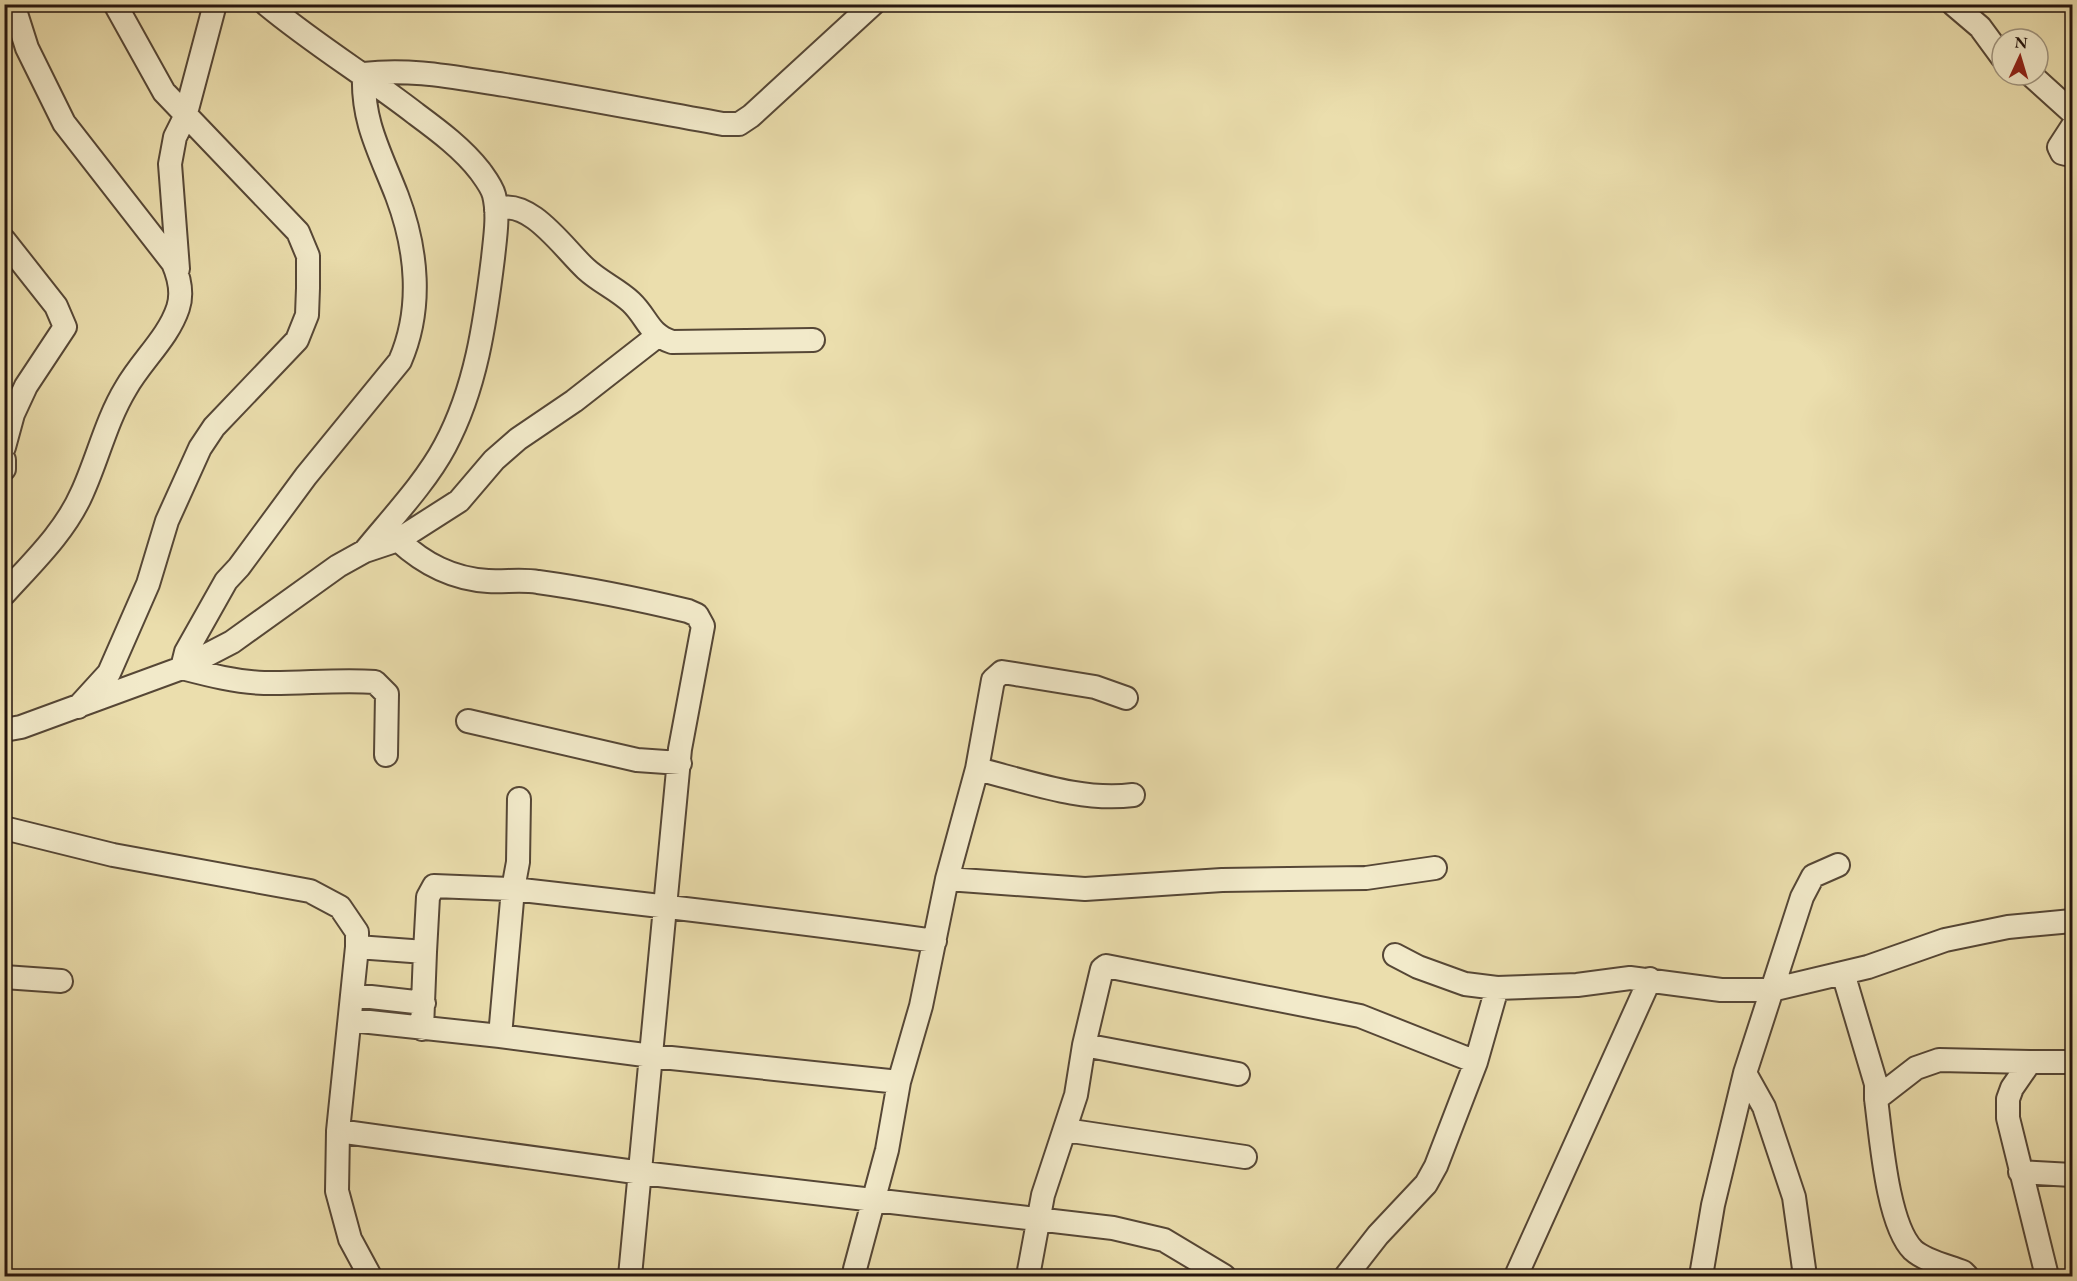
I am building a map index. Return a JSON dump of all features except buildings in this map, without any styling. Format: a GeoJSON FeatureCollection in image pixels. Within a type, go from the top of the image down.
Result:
{"type":"FeatureCollection","features":[{"type":"Feature","properties":{"kind":"street"},"geometry":{"type":"LineString","coordinates":[[78,707],[109,672],[148,584],[167,521],[200,448],[214,426],[297,340],[307,315],[308,256],[298,232],[185,117],[164,92],[116,4]]}},
{"type":"Feature","properties":{"kind":"street"},"geometry":{"type":"LineString","coordinates":[[4,594],[58,532],[82,494],[126,386],[164,335],[179,306],[179,276],[170,164],[175,137],[185,117],[214,4]]}},
{"type":"Feature","properties":{"kind":"street"},"geometry":{"type":"LineString","coordinates":[[266,4],[307,38],[364,74],[440,132],[471,160],[494,193],[496,210],[480,350],[466,400],[444,448],[405,502],[365,551]]}},
{"type":"Feature","properties":{"kind":"street"},"geometry":{"type":"LineString","coordinates":[[364,74],[394,70],[423,72],[587,98],[723,124],[739,124],[751,116],[873,4]]}},
{"type":"Feature","properties":{"kind":"street"},"geometry":{"type":"LineString","coordinates":[[1953,4],[1980,27],[1990,41]]}},
{"type":"Feature","properties":{"kind":"street"},"geometry":{"type":"LineString","coordinates":[[12,19],[64,123],[97,169],[154,236],[179,276]]}},
{"type":"Feature","properties":{"kind":"street"},"geometry":{"type":"LineString","coordinates":[[182,668],[186,652],[226,581],[327,450],[400,361],[407,344],[415,307],[413,256],[398,198],[368,125],[363,100],[364,74]]}},
{"type":"Feature","properties":{"kind":"street"},"geometry":{"type":"LineString","coordinates":[[2045,87],[2073,112]]}},
{"type":"Feature","properties":{"kind":"street"},"geometry":{"type":"LineString","coordinates":[[2073,128],[2059,147],[2066,154],[2073,150]]}},
{"type":"Feature","properties":{"kind":"street"},"geometry":{"type":"LineString","coordinates":[[496,210],[504,206],[513,206],[530,216],[587,271],[632,303],[656,337],[672,342],[813,340]]}},
{"type":"Feature","properties":{"kind":"street"},"geometry":{"type":"LineString","coordinates":[[4,240],[56,306],[66,327],[26,386],[13,414],[4,447]]}},
{"type":"Feature","properties":{"kind":"street"},"geometry":{"type":"LineString","coordinates":[[4,730],[21,727],[182,668],[232,642],[365,551],[398,540],[459,501],[494,460],[518,439],[574,401],[656,337]]}},
{"type":"Feature","properties":{"kind":"street"},"geometry":{"type":"LineString","coordinates":[[4,460],[4,469]]}},
{"type":"Feature","properties":{"kind":"street"},"geometry":{"type":"LineString","coordinates":[[398,540],[426,563],[448,574],[488,581],[536,581],[591,590],[677,608],[697,615],[703,626],[687,707],[680,763],[664,908],[642,1173],[630,1276]]}},
{"type":"Feature","properties":{"kind":"street"},"geometry":{"type":"LineString","coordinates":[[182,668],[226,679],[262,683],[346,680],[375,682],[387,694],[386,755]]}},
{"type":"Feature","properties":{"kind":"street"},"geometry":{"type":"LineString","coordinates":[[855,1269],[890,1141],[899,1082],[921,1006],[947,879],[977,769],[993,680],[1002,672],[1095,687],[1126,698]]}},
{"type":"Feature","properties":{"kind":"street"},"geometry":{"type":"LineString","coordinates":[[468,722],[637,760],[680,763]]}},
{"type":"Feature","properties":{"kind":"street"},"geometry":{"type":"LineString","coordinates":[[977,769],[1090,796],[1110,798],[1133,795]]}},
{"type":"Feature","properties":{"kind":"street"},"geometry":{"type":"LineString","coordinates":[[500,1036],[513,889],[518,862],[519,799]]}},
{"type":"Feature","properties":{"kind":"street"},"geometry":{"type":"LineString","coordinates":[[4,828],[113,855],[310,891],[340,907],[357,932],[357,947],[338,1131],[337,1191],[354,1248],[370,1276]]}},
{"type":"Feature","properties":{"kind":"street"},"geometry":{"type":"LineString","coordinates":[[1701,1276],[1713,1205],[1745,1073],[1766,1014],[1771,990],[1787,949],[1807,884],[1813,876],[1838,865]]}},
{"type":"Feature","properties":{"kind":"street"},"geometry":{"type":"LineString","coordinates":[[947,879],[1085,889],[1222,880],[1366,878],[1435,868]]}},
{"type":"Feature","properties":{"kind":"street"},"geometry":{"type":"LineString","coordinates":[[422,1029],[428,897],[434,886],[513,889],[664,908],[757,916],[935,941]]}},
{"type":"Feature","properties":{"kind":"street"},"geometry":{"type":"LineString","coordinates":[[1395,955],[1418,967],[1465,984],[1497,988],[1567,986],[1630,978],[1721,990],[1771,990],[1843,973],[1946,940],[2008,927],[2073,921]]}},
{"type":"Feature","properties":{"kind":"street"},"geometry":{"type":"LineString","coordinates":[[357,947],[425,952]]}},
{"type":"Feature","properties":{"kind":"street"},"geometry":{"type":"LineString","coordinates":[[1028,1276],[1043,1195],[1076,1095],[1084,1045],[1102,969],[1111,965],[1360,1016],[1476,1062]]}},
{"type":"Feature","properties":{"kind":"street"},"geometry":{"type":"LineString","coordinates":[[1843,973],[1876,1084],[1876,1099],[1891,1203],[1900,1228],[1912,1249],[1921,1256],[1963,1272],[1967,1276]]}},
{"type":"Feature","properties":{"kind":"street"},"geometry":{"type":"LineString","coordinates":[[4,977],[62,981]]}},
{"type":"Feature","properties":{"kind":"street"},"geometry":{"type":"LineString","coordinates":[[1516,1276],[1650,980]]}},
{"type":"Feature","properties":{"kind":"street"},"geometry":{"type":"LineString","coordinates":[[1346,1276],[1378,1234],[1426,1184],[1447,1140],[1476,1062],[1497,988]]}},
{"type":"Feature","properties":{"kind":"street"},"geometry":{"type":"LineString","coordinates":[[353,995],[424,1003]]}},
{"type":"Feature","properties":{"kind":"street"},"geometry":{"type":"LineString","coordinates":[[351,1020],[500,1036],[652,1056],[899,1082]]}},
{"type":"Feature","properties":{"kind":"street"},"geometry":{"type":"LineString","coordinates":[[1084,1045],[1238,1074]]}},
{"type":"Feature","properties":{"kind":"street"},"geometry":{"type":"LineString","coordinates":[[1876,1099],[1916,1068],[1939,1060],[2073,1062]]}},
{"type":"Feature","properties":{"kind":"street"},"geometry":{"type":"LineString","coordinates":[[1994,1061],[2008,1099]]}},
{"type":"Feature","properties":{"kind":"street"},"geometry":{"type":"LineString","coordinates":[[2030,1062],[2012,1088],[2008,1099],[2008,1118],[2047,1276]]}},
{"type":"Feature","properties":{"kind":"street"},"geometry":{"type":"LineString","coordinates":[[1745,1073],[1764,1107],[1794,1197],[1805,1276]]}},
{"type":"Feature","properties":{"kind":"street"},"geometry":{"type":"LineString","coordinates":[[1065,1130],[1245,1157]]}},
{"type":"Feature","properties":{"kind":"street"},"geometry":{"type":"LineString","coordinates":[[338,1131],[642,1173],[872,1201],[1039,1218],[1148,1234],[1177,1246],[1224,1276]]}},
{"type":"Feature","properties":{"kind":"street"},"geometry":{"type":"LineString","coordinates":[[2020,1172],[2073,1175]]}}]}
